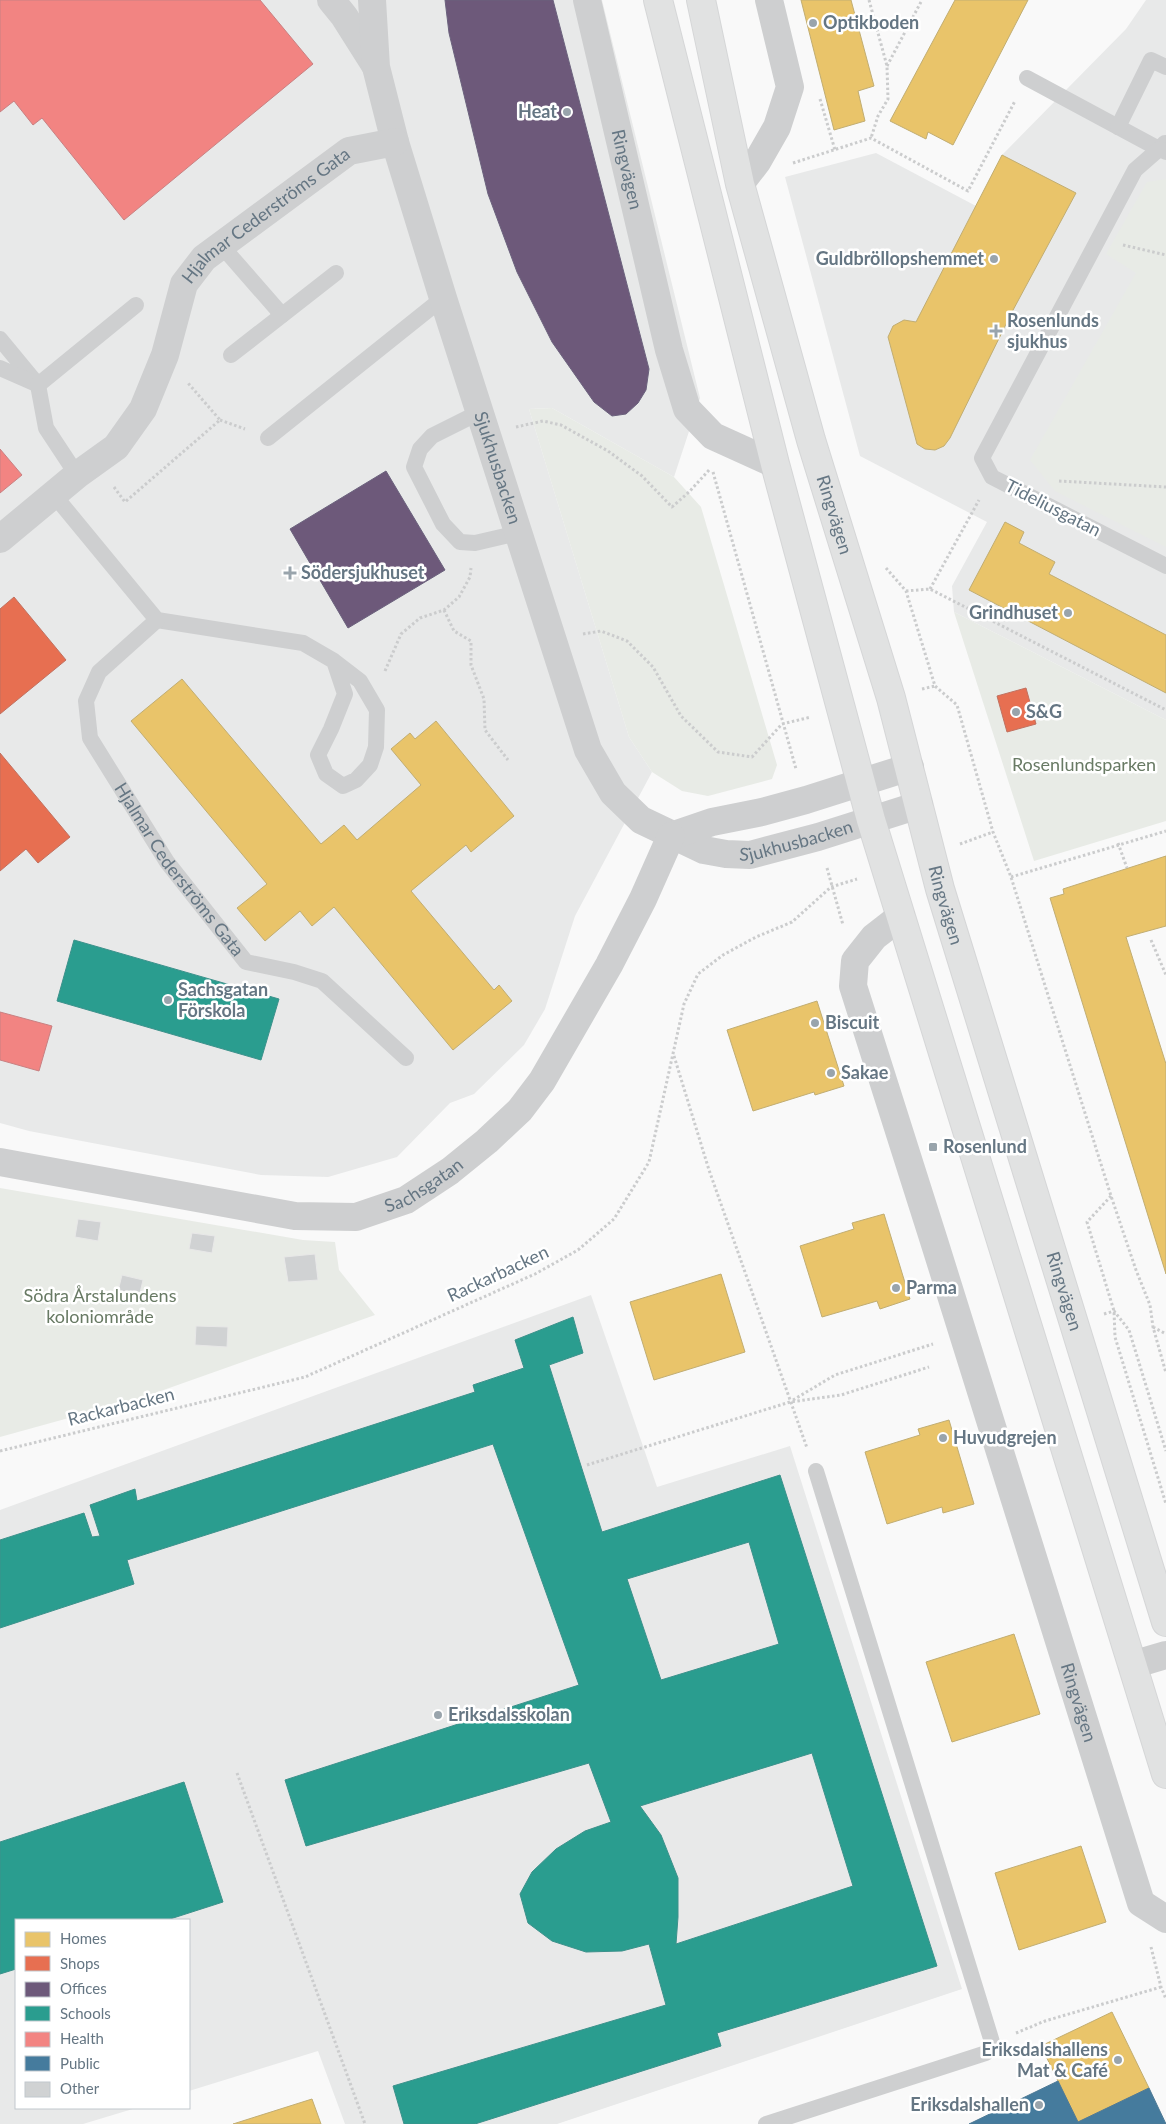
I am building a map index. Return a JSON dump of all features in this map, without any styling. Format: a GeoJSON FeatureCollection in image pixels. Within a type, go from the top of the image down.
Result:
{"type":"FeatureCollection","features":[{"type":"Feature","properties":{"kind":"main road"},"geometry":{"type":"LineString","coordinates":[[658,0],[774,464],[860,782],[1166,1774]]}},
{"type":"Feature","properties":{"kind":"main road","name":"Ringvägen"},"geometry":{"type":"LineString","coordinates":[[701,0],[740,184],[811,440],[891,698],[940,889],[1166,1622]]}},
{"type":"Feature","properties":{"kind":"street","name":"Sjukhusbacken"},"geometry":{"type":"LineString","coordinates":[[331,0],[344,16],[376,67]]}},
{"type":"Feature","properties":{"kind":"street","name":"Sjukhusbacken"},"geometry":{"type":"LineString","coordinates":[[372,0],[376,67],[396,142],[443,298],[588,750],[613,793],[641,820],[671,836],[704,850],[726,854],[750,854],[818,837],[919,806]]}},
{"type":"Feature","properties":{"kind":"street","name":"Ringvägen"},"geometry":{"type":"LineString","coordinates":[[587,0],[669,350],[687,410],[713,436],[774,464]]}},
{"type":"Feature","properties":{"kind":"street"},"geometry":{"type":"LineString","coordinates":[[740,184],[757,162],[776,127],[790,87],[769,0]]}},
{"type":"Feature","properties":{"kind":"street","name":"Hjalmar Cederströms Gata"},"geometry":{"type":"LineString","coordinates":[[0,539],[116,447],[143,409],[165,355],[184,284],[204,258],[220,244],[349,151],[396,142]]}},
{"type":"Feature","properties":{"kind":"street","name":"Sjukhusbacken"},"geometry":{"type":"LineString","coordinates":[[671,836],[712,822],[762,812],[806,800],[910,767]]}},
{"type":"Feature","properties":{"kind":"street","name":"Sachsgatan"},"geometry":{"type":"LineString","coordinates":[[0,1162],[295,1216],[356,1217],[406,1200],[450,1171],[487,1141],[520,1110],[542,1081],[609,965],[643,899],[671,836]]}},
{"type":"Feature","properties":{"kind":"street"},"geometry":{"type":"LineString","coordinates":[[855,961],[874,937],[900,916]]}},
{"type":"Feature","properties":{"kind":"street","name":"Ringvägen"},"geometry":{"type":"LineString","coordinates":[[855,961],[853,986],[1140,1903]]}},
{"type":"Feature","properties":{"kind":"street"},"geometry":{"type":"LineString","coordinates":[[1132,1665],[1166,1655]]}},
{"type":"Feature","properties":{"kind":"street"},"geometry":{"type":"LineString","coordinates":[[1140,1903],[1166,1920]]}},
{"type":"Feature","properties":{"kind":"lane"},"geometry":{"type":"LineString","coordinates":[[1118,127],[1151,60],[1166,68]]}},
{"type":"Feature","properties":{"kind":"lane"},"geometry":{"type":"LineString","coordinates":[[1027,78],[1118,127],[1164,148]]}},
{"type":"Feature","properties":{"kind":"lane","name":"Tideliusgatan"},"geometry":{"type":"LineString","coordinates":[[1164,148],[1135,170],[982,458],[992,477],[1166,566]]}},
{"type":"Feature","properties":{"kind":"lane"},"geometry":{"type":"LineString","coordinates":[[220,244],[282,315]]}},
{"type":"Feature","properties":{"kind":"lane"},"geometry":{"type":"LineString","coordinates":[[231,355],[336,273]]}},
{"type":"Feature","properties":{"kind":"lane"},"geometry":{"type":"LineString","coordinates":[[268,438],[443,298]]}},
{"type":"Feature","properties":{"kind":"lane"},"geometry":{"type":"LineString","coordinates":[[38,385],[136,305]]}},
{"type":"Feature","properties":{"kind":"lane"},"geometry":{"type":"LineString","coordinates":[[0,339],[38,385],[46,428],[78,476]]}},
{"type":"Feature","properties":{"kind":"lane"},"geometry":{"type":"LineString","coordinates":[[0,368],[38,385]]}},
{"type":"Feature","properties":{"kind":"lane"},"geometry":{"type":"LineString","coordinates":[[483,422],[432,436],[420,449],[414,467],[443,524],[460,542],[475,543],[518,533]]}},
{"type":"Feature","properties":{"kind":"lane"},"geometry":{"type":"LineString","coordinates":[[54,495],[157,620],[302,643],[334,661],[360,681],[377,710],[376,747],[370,766],[356,780],[343,786],[326,774],[318,755],[331,730],[345,694],[334,661]]}},
{"type":"Feature","properties":{"kind":"lane","name":"Hjalmar Cederströms Gata"},"geometry":{"type":"LineString","coordinates":[[157,620],[99,672],[86,701],[90,738],[167,862],[246,962],[322,981],[406,1058]]}},
{"type":"Feature","properties":{"kind":"lane"},"geometry":{"type":"LineString","coordinates":[[766,2124],[986,2053],[992,2042],[816,1471]]}},
{"type":"Feature","properties":{"kind":"path"},"geometry":{"type":"LineString","coordinates":[[869,0],[887,66],[888,98],[878,116],[871,138]]}},
{"type":"Feature","properties":{"kind":"path"},"geometry":{"type":"LineString","coordinates":[[887,66],[922,0]]}},
{"type":"Feature","properties":{"kind":"path"},"geometry":{"type":"LineString","coordinates":[[787,165],[871,138],[968,190],[1027,78]]}},
{"type":"Feature","properties":{"kind":"path"},"geometry":{"type":"LineString","coordinates":[[818,94],[834,150]]}},
{"type":"Feature","properties":{"kind":"path"},"geometry":{"type":"LineString","coordinates":[[1098,240],[1166,255]]}},
{"type":"Feature","properties":{"kind":"path"},"geometry":{"type":"LineString","coordinates":[[136,494],[220,420],[165,355]]}},
{"type":"Feature","properties":{"kind":"path"},"geometry":{"type":"LineString","coordinates":[[483,422],[543,421],[561,424],[608,451],[642,476],[672,507],[712,467],[782,724],[806,800]]}},
{"type":"Feature","properties":{"kind":"path"},"geometry":{"type":"LineString","coordinates":[[930,589],[992,477]]}},
{"type":"Feature","properties":{"kind":"path"},"geometry":{"type":"LineString","coordinates":[[1054,481],[1166,487]]}},
{"type":"Feature","properties":{"kind":"path"},"geometry":{"type":"LineString","coordinates":[[383,678],[402,634],[420,618],[444,610],[458,597],[470,577],[475,543]]}},
{"type":"Feature","properties":{"kind":"path"},"geometry":{"type":"LineString","coordinates":[[883,565],[906,591],[935,686],[957,705],[993,832],[1011,877],[1111,1196],[1150,1305],[1153,1327],[1166,1373]]}},
{"type":"Feature","properties":{"kind":"path"},"geometry":{"type":"LineString","coordinates":[[906,591],[930,589],[1166,710]]}},
{"type":"Feature","properties":{"kind":"path"},"geometry":{"type":"LineString","coordinates":[[444,610],[454,631],[471,641],[471,665],[484,699],[485,730],[508,760]]}},
{"type":"Feature","properties":{"kind":"path"},"geometry":{"type":"LineString","coordinates":[[552,639],[601,631],[627,641],[653,666],[681,716],[718,752],[752,757],[782,724]]}},
{"type":"Feature","properties":{"kind":"path"},"geometry":{"type":"LineString","coordinates":[[1011,877],[1166,830]]}},
{"type":"Feature","properties":{"kind":"path"},"geometry":{"type":"LineString","coordinates":[[818,837],[855,961]]}},
{"type":"Feature","properties":{"kind":"path"},"geometry":{"type":"LineString","coordinates":[[1118,844],[1127,868]]}},
{"type":"Feature","properties":{"kind":"path","name":"Rackarbacken"},"geometry":{"type":"LineString","coordinates":[[0,1451],[305,1377],[534,1274],[578,1250],[614,1219],[649,1162],[684,1004],[698,974],[723,955],[756,937],[792,922],[816,899],[832,887]]}},
{"type":"Feature","properties":{"kind":"path"},"geometry":{"type":"LineString","coordinates":[[1151,940],[1166,975]]}},
{"type":"Feature","properties":{"kind":"path"},"geometry":{"type":"LineString","coordinates":[[674,1055],[709,1170],[816,1471]]}},
{"type":"Feature","properties":{"kind":"path"},"geometry":{"type":"LineString","coordinates":[[1111,1196],[1087,1222],[1114,1311],[1115,1337],[1166,1504]]}},
{"type":"Feature","properties":{"kind":"path"},"geometry":{"type":"LineString","coordinates":[[1104,1314],[1114,1311]]}},
{"type":"Feature","properties":{"kind":"path"},"geometry":{"type":"LineString","coordinates":[[1114,1311],[1129,1330],[1166,1451]]}},
{"type":"Feature","properties":{"kind":"path"},"geometry":{"type":"LineString","coordinates":[[1153,1327],[1166,1334]]}},
{"type":"Feature","properties":{"kind":"path"},"geometry":{"type":"LineString","coordinates":[[790,1402],[834,1375],[922,1347]]}},
{"type":"Feature","properties":{"kind":"path"},"geometry":{"type":"LineString","coordinates":[[587,1465],[790,1402],[841,1395],[929,1367]]}},
{"type":"Feature","properties":{"kind":"path"},"geometry":{"type":"LineString","coordinates":[[236,1773],[365,2124]]}},
{"type":"Feature","properties":{"kind":"path"},"geometry":{"type":"LineString","coordinates":[[1140,1903],[1161,1987],[1166,1999]]}},
{"type":"Feature","properties":{"kind":"path"},"geometry":{"type":"LineString","coordinates":[[1045,2022],[1161,1987]]}},
{"type":"Feature","properties":{"kind":"shaded area","name":"Södersjukhuset"},"geometry":{"type":"Polygon","coordinates":[[[0,0],[602,0],[700,398],[674,477],[552,408],[529,409],[629,737],[652,772],[575,916],[545,1009],[524,1045],[474,1094],[450,1103],[397,1157],[328,1177],[261,1175],[29,1131],[0,1123],[0,0]]]}},
{"type":"Feature","properties":{"kind":"shaded area","name":"Rosenlunds sjukhus"},"geometry":{"type":"Polygon","coordinates":[[[1146,0],[1166,0],[1166,720],[954,612],[952,586],[987,522],[860,456],[785,177],[876,153],[976,206],[1002,155],[1126,29],[1146,0]]]}},
{"type":"Feature","properties":{"kind":"shaded area","name":"Eriksdalsskolan"},"geometry":{"type":"Polygon","coordinates":[[[591,1295],[657,1487],[790,1446],[962,1989],[557,2124],[345,2124],[318,2051],[190,2091],[190,1919],[15,1919],[15,2109],[133,2109],[83,2124],[0,2124],[0,1510],[591,1295]]]}},
{"type":"Feature","properties":{"kind":"green space"},"geometry":{"type":"Polygon","coordinates":[[[1166,179],[1166,547],[1055,491],[1030,460],[1136,273],[1106,254],[1147,182],[1166,179]]]}},
{"type":"Feature","properties":{"kind":"green space"},"geometry":{"type":"Polygon","coordinates":[[[552,408],[674,477],[701,507],[777,765],[772,779],[708,796],[682,791],[652,772],[629,737],[529,409],[552,408]]]}},
{"type":"Feature","properties":{"kind":"green space","name":"Rosenlundsparken"},"geometry":{"type":"Polygon","coordinates":[[[954,612],[1166,720],[1166,821],[1034,861],[954,612]]]}},
{"type":"Feature","properties":{"kind":"green space","name":"Södra Årstalundens koloniområde"},"geometry":{"type":"Polygon","coordinates":[[[0,1188],[303,1240],[335,1242],[339,1270],[375,1315],[141,1398],[0,1437],[0,1188]]]}},
{"type":"Feature","properties":{"kind":"building: Homes"},"geometry":{"type":"Polygon","coordinates":[[[801,0],[851,0],[874,86],[858,91],[865,121],[834,130],[801,0]]]}},
{"type":"Feature","properties":{"kind":"building: Homes"},"geometry":{"type":"Polygon","coordinates":[[[955,0],[1028,0],[953,145],[928,132],[926,139],[890,121],[955,0]]]}},
{"type":"Feature","properties":{"kind":"building: Homes","name":"Guldbröllopshemmet"},"geometry":{"type":"Polygon","coordinates":[[[1002,155],[1076,193],[1012,312],[950,438],[944,446],[935,450],[925,449],[917,444],[888,337],[893,326],[904,320],[916,322],[1002,155]]]}},
{"type":"Feature","properties":{"kind":"building: Homes","name":"Grindhuset"},"geometry":{"type":"Polygon","coordinates":[[[1005,522],[1024,532],[1019,543],[1055,562],[1049,574],[1166,635],[1166,693],[969,590],[1005,522]]]}},
{"type":"Feature","properties":{"kind":"building: Homes"},"geometry":{"type":"Polygon","coordinates":[[[182,679],[321,844],[344,825],[357,840],[421,785],[391,749],[410,733],[415,739],[436,721],[514,816],[471,852],[466,845],[411,891],[494,990],[499,985],[512,1001],[453,1050],[334,907],[312,926],[300,911],[265,941],[237,908],[267,884],[131,721],[182,679]]]}},
{"type":"Feature","properties":{"kind":"building: Homes"},"geometry":{"type":"Polygon","coordinates":[[[1166,856],[1166,926],[1126,937],[1166,1064],[1166,1274],[1050,898],[1064,894],[1063,889],[1166,856]]]}},
{"type":"Feature","properties":{"kind":"building: Homes"},"geometry":{"type":"Polygon","coordinates":[[[817,1001],[844,1086],[815,1095],[814,1092],[753,1111],[727,1030],[817,1001]]]}},
{"type":"Feature","properties":{"kind":"building: Homes"},"geometry":{"type":"Polygon","coordinates":[[[884,1214],[910,1299],[880,1309],[877,1301],[822,1317],[800,1246],[854,1229],[852,1223],[884,1214]]]}},
{"type":"Feature","properties":{"kind":"building: Homes"},"geometry":{"type":"Polygon","coordinates":[[[721,1274],[745,1352],[654,1380],[630,1302],[721,1274]]]}},
{"type":"Feature","properties":{"kind":"building: Homes"},"geometry":{"type":"Polygon","coordinates":[[[949,1420],[974,1504],[943,1513],[942,1507],[887,1524],[865,1452],[920,1435],[918,1429],[949,1420]]]}},
{"type":"Feature","properties":{"kind":"building: Homes"},"geometry":{"type":"Polygon","coordinates":[[[1014,1634],[1040,1714],[952,1742],[926,1662],[1014,1634]]]}},
{"type":"Feature","properties":{"kind":"building: Homes"},"geometry":{"type":"Polygon","coordinates":[[[1081,1846],[1106,1922],[1019,1950],[995,1873],[1081,1846]]]}},
{"type":"Feature","properties":{"kind":"building: Homes"},"geometry":{"type":"Polygon","coordinates":[[[1112,2012],[1149,2088],[1078,2122],[1041,2046],[1112,2012]]]}},
{"type":"Feature","properties":{"kind":"building: Homes"},"geometry":{"type":"Polygon","coordinates":[[[312,2099],[321,2124],[233,2124],[312,2099]]]}},
{"type":"Feature","properties":{"kind":"building: Shops"},"geometry":{"type":"Polygon","coordinates":[[[14,597],[66,660],[0,714],[0,609],[14,597]]]}},
{"type":"Feature","properties":{"kind":"building: Shops"},"geometry":{"type":"Polygon","coordinates":[[[1026,688],[1036,724],[1007,732],[997,696],[1026,688]]]}},
{"type":"Feature","properties":{"kind":"building: Shops"},"geometry":{"type":"Polygon","coordinates":[[[0,753],[70,837],[38,863],[26,849],[0,871],[0,753]]]}},
{"type":"Feature","properties":{"kind":"building: Offices"},"geometry":{"type":"Polygon","coordinates":[[[445,0],[553,0],[649,369],[646,390],[638,403],[626,414],[612,416],[594,402],[552,342],[517,272],[488,194],[449,33],[445,0]]]}},
{"type":"Feature","properties":{"kind":"building: Offices"},"geometry":{"type":"Polygon","coordinates":[[[386,471],[445,570],[348,628],[290,529],[386,471]]]}},
{"type":"Feature","properties":{"kind":"building: Schools","name":"Sachsgatan Förskola"},"geometry":{"type":"Polygon","coordinates":[[[74,940],[279,999],[261,1060],[57,1001],[74,940]]]}},
{"type":"Feature","properties":{"kind":"building: Schools"},"geometry":{"type":"Polygon","coordinates":[[[573,1317],[583,1353],[549,1365],[602,1532],[780,1475],[937,1966],[717,2033],[721,2046],[475,2124],[404,2124],[393,2086],[666,2005],[649,1944],[622,1951],[586,1952],[552,1941],[528,1923],[520,1894],[532,1872],[556,1849],[585,1831],[611,1822],[589,1763],[306,1846],[285,1780],[579,1685],[493,1444],[127,1560],[134,1584],[0,1628],[0,1540],[84,1513],[92,1537],[100,1536],[90,1505],[135,1489],[137,1501],[475,1392],[473,1385],[524,1368],[515,1340],[573,1317]],[[749,1542],[627,1579],[661,1680],[779,1644],[749,1542]],[[812,1753],[640,1806],[661,1835],[678,1878],[676,1944],[853,1886],[812,1753]]]}},
{"type":"Feature","properties":{"kind":"building: Schools"},"geometry":{"type":"Polygon","coordinates":[[[184,1782],[223,1902],[170,1919],[15,1919],[15,1969],[0,1974],[0,1842],[184,1782]]]}},
{"type":"Feature","properties":{"kind":"building: Health"},"geometry":{"type":"Polygon","coordinates":[[[0,0],[260,0],[313,64],[124,220],[42,118],[33,125],[14,101],[0,112],[0,0]]]}},
{"type":"Feature","properties":{"kind":"building: Health"},"geometry":{"type":"Polygon","coordinates":[[[0,449],[22,475],[0,493],[0,449]]]}},
{"type":"Feature","properties":{"kind":"building: Health"},"geometry":{"type":"Polygon","coordinates":[[[0,1012],[52,1026],[39,1071],[0,1060],[0,1012]]]}},
{"type":"Feature","properties":{"kind":"building: Public","name":"Eriksdalshallen"},"geometry":{"type":"Polygon","coordinates":[[[1058,2081],[1078,2122],[1149,2088],[1166,2124],[969,2124],[1058,2081]]]}},
{"type":"Feature","properties":{"kind":"building: Other"},"geometry":{"type":"Polygon","coordinates":[[[78,1219],[101,1222],[98,1241],[75,1237],[78,1219]]]}},
{"type":"Feature","properties":{"kind":"building: Other"},"geometry":{"type":"Polygon","coordinates":[[[192,1233],[215,1236],[212,1253],[189,1249],[192,1233]]]}},
{"type":"Feature","properties":{"kind":"building: Other"},"geometry":{"type":"Polygon","coordinates":[[[315,1254],[318,1280],[288,1282],[284,1257],[315,1254]]]}},
{"type":"Feature","properties":{"kind":"building: Other"},"geometry":{"type":"Polygon","coordinates":[[[122,1275],[143,1280],[139,1297],[118,1291],[122,1275]]]}},
{"type":"Feature","properties":{"kind":"building: Other"},"geometry":{"type":"Polygon","coordinates":[[[196,1326],[228,1327],[227,1347],[195,1345],[196,1326]]]}},
{"type":"Feature","properties":{"kind":"place","name":"Optikboden"},"geometry":{"type":"Point","coordinates":[813,23]}},
{"type":"Feature","properties":{"kind":"place","name":"Heat"},"geometry":{"type":"Point","coordinates":[567,112]}},
{"type":"Feature","properties":{"kind":"place","name":"Guldbröllopshemmet"},"geometry":{"type":"Point","coordinates":[994,259]}},
{"type":"Feature","properties":{"kind":"place","name":"Rosenlunds sjukhus"},"geometry":{"type":"Point","coordinates":[996,331]}},
{"type":"Feature","properties":{"kind":"place","name":"Södersjukhuset"},"geometry":{"type":"Point","coordinates":[290,573]}},
{"type":"Feature","properties":{"kind":"place","name":"Grindhuset"},"geometry":{"type":"Point","coordinates":[1068,613]}},
{"type":"Feature","properties":{"kind":"place","name":"S&G"},"geometry":{"type":"Point","coordinates":[1016,712]}},
{"type":"Feature","properties":{"kind":"place","name":"Sachsgatan Förskola"},"geometry":{"type":"Point","coordinates":[168,1000]}},
{"type":"Feature","properties":{"kind":"place","name":"Biscuit"},"geometry":{"type":"Point","coordinates":[815,1023]}},
{"type":"Feature","properties":{"kind":"place","name":"Sakae"},"geometry":{"type":"Point","coordinates":[831,1073]}},
{"type":"Feature","properties":{"kind":"place","name":"Rosenlund"},"geometry":{"type":"Point","coordinates":[933,1147]}},
{"type":"Feature","properties":{"kind":"place","name":"Parma"},"geometry":{"type":"Point","coordinates":[896,1288]}},
{"type":"Feature","properties":{"kind":"place","name":"Huvudgrejen"},"geometry":{"type":"Point","coordinates":[943,1438]}},
{"type":"Feature","properties":{"kind":"place","name":"Eriksdalsskolan"},"geometry":{"type":"Point","coordinates":[438,1715]}},
{"type":"Feature","properties":{"kind":"place","name":"Eriksdalshallens Mat & Café"},"geometry":{"type":"Point","coordinates":[1118,2060]}},
{"type":"Feature","properties":{"kind":"place","name":"Eriksdalshallen"},"geometry":{"type":"Point","coordinates":[1039,2105]}}]}
